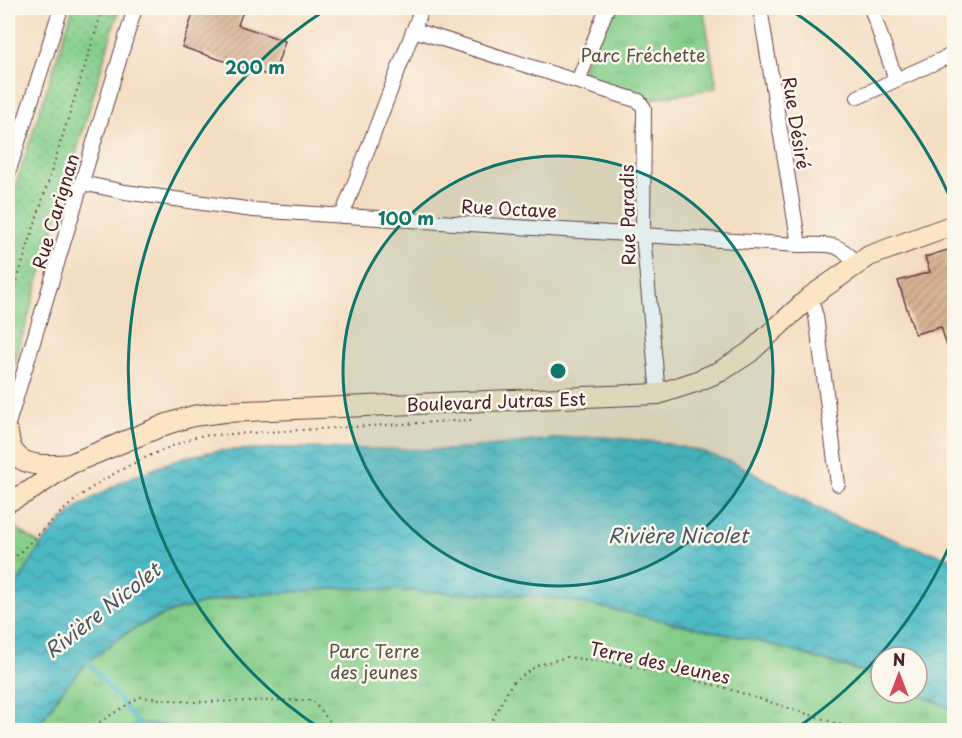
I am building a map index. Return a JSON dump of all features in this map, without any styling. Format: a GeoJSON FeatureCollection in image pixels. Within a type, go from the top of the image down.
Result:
{"type":"FeatureCollection","features":[{"type":"Feature","properties":{"kind":"main road","name":"Boulevard Jutras Est"},"geometry":{"type":"LineString","coordinates":[[8,502],[70,464],[167,424],[193,416],[224,412],[658,394],[712,375],[740,359],[810,297],[856,263],[869,256],[954,225]]}},
{"type":"Feature","properties":{"kind":"main road"},"geometry":{"type":"LineString","coordinates":[[8,434],[14,453],[28,463],[70,464]]}},
{"type":"Feature","properties":{"kind":"street"},"geometry":{"type":"LineString","coordinates":[[8,173],[61,8]]}},
{"type":"Feature","properties":{"kind":"street","name":"Rue Carignan"},"geometry":{"type":"LineString","coordinates":[[8,424],[135,8]]}},
{"type":"Feature","properties":{"kind":"street"},"geometry":{"type":"LineString","coordinates":[[342,216],[422,8]]}},
{"type":"Feature","properties":{"kind":"street"},"geometry":{"type":"LineString","coordinates":[[578,81],[607,8]]}},
{"type":"Feature","properties":{"kind":"street","name":"Rue Désiré"},"geometry":{"type":"LineString","coordinates":[[760,8],[799,245]]}},
{"type":"Feature","properties":{"kind":"street"},"geometry":{"type":"LineString","coordinates":[[871,8],[896,80]]}},
{"type":"Feature","properties":{"kind":"street","name":"Rue Paradis"},"geometry":{"type":"LineString","coordinates":[[414,30],[639,101],[644,108],[643,234],[658,394]]}},
{"type":"Feature","properties":{"kind":"street"},"geometry":{"type":"LineString","coordinates":[[858,97],[954,54]]}},
{"type":"Feature","properties":{"kind":"street","name":"Rue Octave"},"geometry":{"type":"LineString","coordinates":[[82,183],[202,204],[342,216],[799,245],[834,245],[843,249],[856,263]]}},
{"type":"Feature","properties":{"kind":"street"},"geometry":{"type":"LineString","coordinates":[[810,297],[816,316],[838,484]]}},
{"type":"Feature","properties":{"kind":"path"},"geometry":{"type":"LineString","coordinates":[[8,309],[103,8]]}},
{"type":"Feature","properties":{"kind":"path","name":"Terre des Jeunes"},"geometry":{"type":"LineString","coordinates":[[487,730],[512,683],[538,666],[567,657],[619,664],[719,686],[858,730]]}},
{"type":"Feature","properties":{"kind":"path"},"geometry":{"type":"LineString","coordinates":[[91,730],[93,726],[140,697],[191,702],[312,700],[337,730]]}},
{"type":"Feature","properties":{"kind":"green space"},"geometry":{"type":"Polygon","coordinates":[[[73,8],[119,8],[8,385],[8,209],[73,8]]]}},
{"type":"Feature","properties":{"kind":"green space","name":"Parc Fréchette"},"geometry":{"type":"Polygon","coordinates":[[[607,8],[703,8],[717,88],[639,101],[578,81],[607,8]]]}},
{"type":"Feature","properties":{"kind":"green space"},"geometry":{"type":"Polygon","coordinates":[[[8,525],[41,545],[8,599],[8,525]]]}},
{"type":"Feature","properties":{"kind":"green space","name":"Parc Terre des jeunes"},"geometry":{"type":"Polygon","coordinates":[[[345,588],[567,600],[758,641],[869,674],[869,705],[929,705],[929,699],[954,710],[954,730],[36,730],[81,668],[118,639],[148,622],[179,610],[210,602],[275,593],[345,588]]]}},
{"type":"Feature","properties":{"kind":"water","name":"Rivière Nicolet"},"geometry":{"type":"Polygon","coordinates":[[[569,437],[604,437],[658,442],[704,452],[739,465],[837,518],[914,547],[954,559],[954,710],[929,699],[929,645],[869,645],[869,673],[758,641],[567,600],[345,588],[228,597],[169,612],[126,633],[88,662],[61,692],[36,730],[8,730],[8,599],[41,545],[79,506],[125,480],[184,457],[216,451],[283,448],[452,450],[569,437]]]}},
{"type":"Feature","properties":{"kind":"water"},"geometry":{"type":"Polygon","coordinates":[[[137,722],[205,730],[129,730],[137,722]]]}},
{"type":"Feature","properties":{"kind":"building"},"geometry":{"type":"Polygon","coordinates":[[[195,8],[244,8],[238,25],[285,41],[273,77],[182,47],[195,8]]]}},
{"type":"Feature","properties":{"kind":"building"},"geometry":{"type":"Polygon","coordinates":[[[954,248],[954,361],[952,362],[941,327],[915,334],[898,281],[930,272],[925,257],[954,248]]]}},
{"type":"Feature","properties":{"kind":"waterway"},"geometry":{"type":"LineString","coordinates":[[88,662],[137,722]]}}]}
